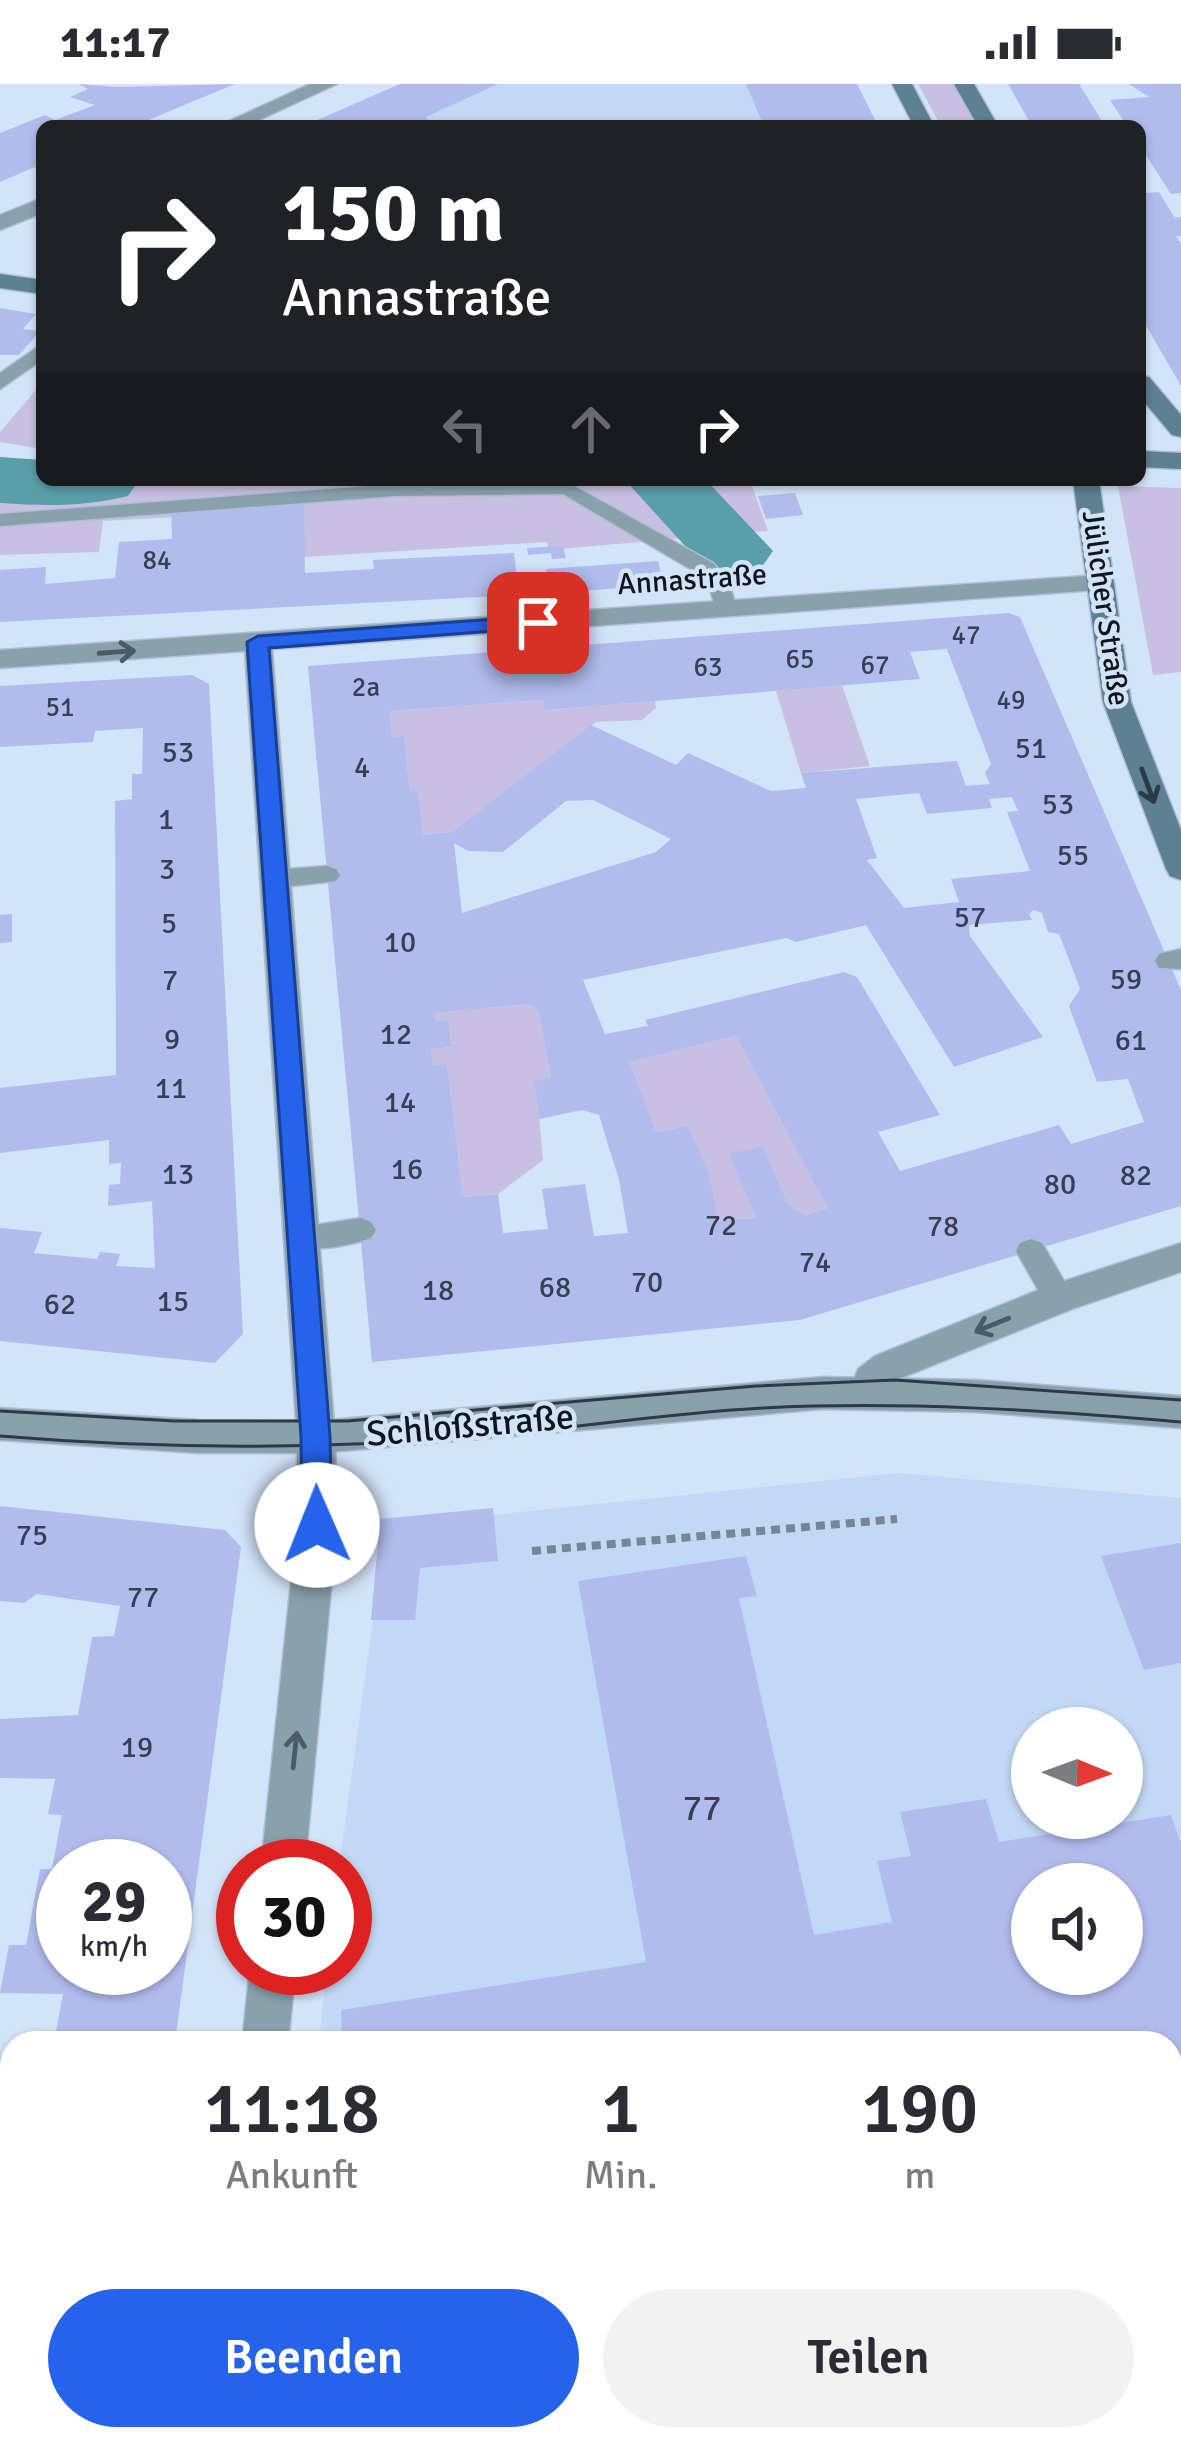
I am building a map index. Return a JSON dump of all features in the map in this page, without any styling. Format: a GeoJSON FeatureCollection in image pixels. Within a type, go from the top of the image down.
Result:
{"type":"FeatureCollection","features":[{"type":"Feature","properties":{"kind":"main road"},"geometry":{"type":"LineString","coordinates":[[902,84],[922,120]]}},
{"type":"Feature","properties":{"kind":"main road"},"geometry":{"type":"LineString","coordinates":[[964,84],[985,120]]}},
{"type":"Feature","properties":{"kind":"main road"},"geometry":{"type":"LineString","coordinates":[[0,281],[36,286]]}},
{"type":"Feature","properties":{"kind":"main road"},"geometry":{"type":"LineString","coordinates":[[1146,389],[1181,430]]}},
{"type":"Feature","properties":{"kind":"main road"},"geometry":{"type":"LineString","coordinates":[[1146,459],[1181,461]]}},
{"type":"Feature","properties":{"kind":"main road","name":"Jülicher Straße"},"geometry":{"type":"LineString","coordinates":[[1087,486],[1117,703],[1181,869]]}},
{"type":"Feature","properties":{"kind":"street"},"geometry":{"type":"LineString","coordinates":[[242,120],[327,84]]}},
{"type":"Feature","properties":{"kind":"street"},"geometry":{"type":"LineString","coordinates":[[0,223],[36,208]]}},
{"type":"Feature","properties":{"kind":"street","name":"Annastraße"},"geometry":{"type":"LineString","coordinates":[[0,659],[732,618],[1101,583]]}},
{"type":"Feature","properties":{"kind":"street"},"geometry":{"type":"LineString","coordinates":[[258,642],[316,1437],[317,1525],[286,1839]]}},
{"type":"Feature","properties":{"kind":"street"},"geometry":{"type":"LineString","coordinates":[[868,1393],[871,1381],[888,1367],[1059,1298],[1181,1257]]}},
{"type":"Feature","properties":{"kind":"street","name":"Schloßstraße"},"geometry":{"type":"LineString","coordinates":[[0,1424],[156,1436],[316,1437],[773,1395],[868,1393],[1025,1397],[1181,1412]]}},
{"type":"Feature","properties":{"kind":"street"},"geometry":{"type":"LineString","coordinates":[[266,2031],[270,1995]]}},
{"type":"Feature","properties":{"kind":"lane"},"geometry":{"type":"LineString","coordinates":[[0,382],[36,355]]}},
{"type":"Feature","properties":{"kind":"lane"},"geometry":{"type":"LineString","coordinates":[[0,520],[394,490],[567,488],[705,568],[717,579],[732,618]]}},
{"type":"Feature","properties":{"kind":"lane"},"geometry":{"type":"LineString","coordinates":[[274,880],[327,874]]}},
{"type":"Feature","properties":{"kind":"lane"},"geometry":{"type":"LineString","coordinates":[[299,1238],[361,1230]]}},
{"type":"Feature","properties":{"kind":"lane"},"geometry":{"type":"LineString","coordinates":[[1031,1251],[1059,1298]]}},
{"type":"Feature","properties":{"kind":"path"},"geometry":{"type":"LineString","coordinates":[[532,1551],[897,1519]]}},
{"type":"Feature","properties":{"kind":"shaded area"},"geometry":{"type":"Polygon","coordinates":[[[400,84],[857,84],[875,120],[318,120],[400,84]]]}},
{"type":"Feature","properties":{"kind":"shaded area"},"geometry":{"type":"Polygon","coordinates":[[[918,84],[954,84],[974,120],[938,120],[918,84]]]}},
{"type":"Feature","properties":{"kind":"shaded area"},"geometry":{"type":"Polygon","coordinates":[[[36,390],[36,448],[0,442],[0,432],[36,390]]]}},
{"type":"Feature","properties":{"kind":"shaded area"},"geometry":{"type":"Polygon","coordinates":[[[0,467],[36,475],[36,486],[752,486],[768,531],[548,550],[547,542],[256,560],[255,513],[103,521],[99,552],[0,555],[0,467]]]}},
{"type":"Feature","properties":{"kind":"shaded area"},"geometry":{"type":"Polygon","coordinates":[[[1118,486],[1181,488],[1181,672],[1153,675],[1118,486]]]}},
{"type":"Feature","properties":{"kind":"shaded area"},"geometry":{"type":"Polygon","coordinates":[[[842,685],[870,766],[801,773],[776,691],[842,685]]]}},
{"type":"Feature","properties":{"kind":"shaded area"},"geometry":{"type":"Polygon","coordinates":[[[543,700],[546,710],[655,701],[656,708],[642,720],[596,722],[452,832],[423,835],[418,792],[410,792],[404,737],[392,737],[390,711],[543,700]]]}},
{"type":"Feature","properties":{"kind":"shaded area"},"geometry":{"type":"Polygon","coordinates":[[[528,1004],[538,1010],[551,1078],[536,1082],[543,1160],[498,1194],[463,1197],[447,1065],[434,1066],[431,1049],[452,1047],[448,1020],[436,1021],[435,1013],[528,1004]]]}},
{"type":"Feature","properties":{"kind":"shaded area"},"geometry":{"type":"Polygon","coordinates":[[[736,1036],[828,1208],[805,1215],[788,1204],[763,1146],[730,1155],[756,1218],[718,1220],[688,1126],[656,1132],[630,1062],[736,1036]]]}},
{"type":"Feature","properties":{"kind":"shaded area"},"geometry":{"type":"Polygon","coordinates":[[[898,1473],[1181,1498],[1181,2031],[320,2031],[323,1995],[372,1995],[372,1839],[343,1839],[386,1526],[898,1473]]]}},
{"type":"Feature","properties":{"kind":"building"},"geometry":{"type":"Polygon","coordinates":[[[78,84],[235,84],[148,120],[55,120],[95,105],[70,97],[88,89],[78,84]]]}},
{"type":"Feature","properties":{"kind":"building"},"geometry":{"type":"Polygon","coordinates":[[[400,84],[498,84],[426,117],[428,120],[318,120],[400,84]]]}},
{"type":"Feature","properties":{"kind":"building"},"geometry":{"type":"Polygon","coordinates":[[[746,84],[857,84],[875,120],[761,120],[746,84]]]}},
{"type":"Feature","properties":{"kind":"building"},"geometry":{"type":"Polygon","coordinates":[[[1008,84],[1079,84],[1101,120],[1029,120],[1008,84]]]}},
{"type":"Feature","properties":{"kind":"building"},"geometry":{"type":"Polygon","coordinates":[[[1129,84],[1181,84],[1181,193],[1171,194],[1146,155],[1146,120],[1123,120],[1110,100],[1149,97],[1129,84]]]}},
{"type":"Feature","properties":{"kind":"building"},"geometry":{"type":"Polygon","coordinates":[[[45,115],[55,120],[36,120],[36,167],[0,182],[0,133],[45,115]]]}},
{"type":"Feature","properties":{"kind":"building"},"geometry":{"type":"Polygon","coordinates":[[[1159,192],[1175,218],[1181,217],[1181,236],[1176,236],[1181,244],[1181,386],[1146,325],[1146,193],[1159,192]]]}},
{"type":"Feature","properties":{"kind":"building"},"geometry":{"type":"Polygon","coordinates":[[[0,308],[36,314],[23,329],[36,331],[36,336],[19,355],[0,355],[0,308]]]}},
{"type":"Feature","properties":{"kind":"building"},"geometry":{"type":"Polygon","coordinates":[[[795,493],[803,515],[766,519],[758,496],[795,493]]]}},
{"type":"Feature","properties":{"kind":"building"},"geometry":{"type":"Polygon","coordinates":[[[304,500],[305,573],[374,569],[373,560],[514,553],[519,595],[0,622],[0,570],[46,567],[45,584],[115,578],[119,542],[172,539],[171,506],[304,500]]]}},
{"type":"Feature","properties":{"kind":"building"},"geometry":{"type":"Polygon","coordinates":[[[563,546],[566,558],[552,559],[551,553],[528,555],[527,548],[563,546]]]}},
{"type":"Feature","properties":{"kind":"building"},"geometry":{"type":"Polygon","coordinates":[[[658,561],[664,585],[551,593],[546,569],[658,561]]]}},
{"type":"Feature","properties":{"kind":"building"},"geometry":{"type":"Polygon","coordinates":[[[1008,613],[1020,617],[1181,990],[1181,1206],[800,1320],[372,1362],[308,666],[1008,613]],[[947,649],[910,652],[920,679],[545,710],[543,700],[390,711],[392,737],[404,736],[410,792],[418,791],[423,835],[452,832],[591,725],[676,765],[688,753],[771,791],[806,788],[801,773],[957,761],[966,786],[990,784],[985,773],[991,764],[947,649]],[[919,793],[856,799],[877,858],[867,860],[904,908],[959,902],[951,879],[1030,871],[1007,812],[1018,811],[1012,797],[989,799],[992,808],[927,814],[919,793]],[[593,800],[566,801],[503,852],[468,851],[454,843],[462,913],[656,852],[671,839],[593,800]],[[1034,910],[1029,914],[1032,920],[969,925],[970,936],[1043,1037],[954,1067],[866,925],[583,980],[605,1034],[844,972],[857,977],[940,1115],[878,1132],[900,1171],[1059,1125],[1071,1144],[1144,1122],[1128,1079],[1097,1082],[1069,1006],[1080,989],[1059,934],[1048,932],[1042,913],[1034,910]],[[528,1004],[435,1013],[436,1021],[448,1020],[452,1047],[431,1049],[434,1066],[447,1064],[463,1197],[498,1194],[503,1233],[548,1229],[542,1189],[585,1184],[594,1236],[628,1233],[619,1180],[599,1115],[582,1110],[539,1119],[535,1081],[551,1078],[538,1010],[528,1004]],[[736,1036],[630,1062],[656,1132],[688,1126],[709,1174],[718,1220],[756,1218],[729,1154],[763,1146],[788,1204],[805,1215],[828,1208],[736,1036]]]}},
{"type":"Feature","properties":{"kind":"building"},"geometry":{"type":"Polygon","coordinates":[[[192,675],[209,684],[243,1334],[215,1363],[0,1341],[0,1228],[42,1232],[34,1253],[97,1259],[100,1252],[120,1254],[116,1266],[155,1268],[152,1201],[108,1206],[109,1185],[120,1184],[121,1163],[109,1164],[109,1140],[0,1153],[0,1088],[116,1075],[115,801],[132,799],[132,774],[142,774],[143,728],[95,731],[93,742],[0,747],[0,686],[192,675]]]}},
{"type":"Feature","properties":{"kind":"building"},"geometry":{"type":"Polygon","coordinates":[[[12,914],[12,942],[0,943],[0,915],[12,914]]]}},
{"type":"Feature","properties":{"kind":"building"},"geometry":{"type":"Polygon","coordinates":[[[0,1506],[225,1530],[241,1547],[192,1915],[192,1839],[58,1839],[62,1815],[48,1814],[55,1779],[0,1778],[0,1719],[78,1715],[92,1637],[114,1636],[120,1606],[37,1594],[24,1603],[0,1601],[0,1506]]]}},
{"type":"Feature","properties":{"kind":"building"},"geometry":{"type":"Polygon","coordinates":[[[493,1508],[498,1561],[420,1568],[415,1620],[371,1620],[380,1519],[493,1508]]]}},
{"type":"Feature","properties":{"kind":"building"},"geometry":{"type":"Polygon","coordinates":[[[1181,1543],[1181,1663],[1144,1670],[1101,1556],[1181,1543]]]}},
{"type":"Feature","properties":{"kind":"building"},"geometry":{"type":"Polygon","coordinates":[[[746,1556],[757,1596],[739,1598],[814,1935],[892,1922],[877,1861],[911,1856],[900,1812],[986,1799],[999,1842],[1143,1839],[1143,1819],[1171,1815],[1181,1844],[1181,2031],[342,2031],[341,2010],[646,1962],[578,1581],[746,1556]]]}},
{"type":"Feature","properties":{"kind":"building"},"geometry":{"type":"Polygon","coordinates":[[[36,1891],[36,1994],[0,1993],[9,1945],[26,1945],[36,1891]]]}},
{"type":"Feature","properties":{"kind":"building"},"geometry":{"type":"Polygon","coordinates":[[[63,1995],[181,1995],[177,2031],[56,2031],[63,1995]]]}},
{"type":"Feature","properties":{"kind":"waterway"},"geometry":{"type":"LineString","coordinates":[[0,480],[36,483]]}},
{"type":"Feature","properties":{"kind":"waterway"},"geometry":{"type":"LineString","coordinates":[[669,486],[733,551]]}},
{"type":"Feature","properties":{"kind":"tram line"},"geometry":{"type":"LineString","coordinates":[[0,1411],[174,1421],[348,1421],[756,1386],[895,1380],[1181,1400]]}},
{"type":"Feature","properties":{"kind":"tram line"},"geometry":{"type":"LineString","coordinates":[[0,1436],[177,1445],[355,1444],[815,1406],[972,1408],[1181,1422]]}},
{"type":"Feature","properties":{"kind":"route"},"geometry":{"type":"LineString","coordinates":[[317,1525],[316,1437],[258,642],[538,623]]}}]}
